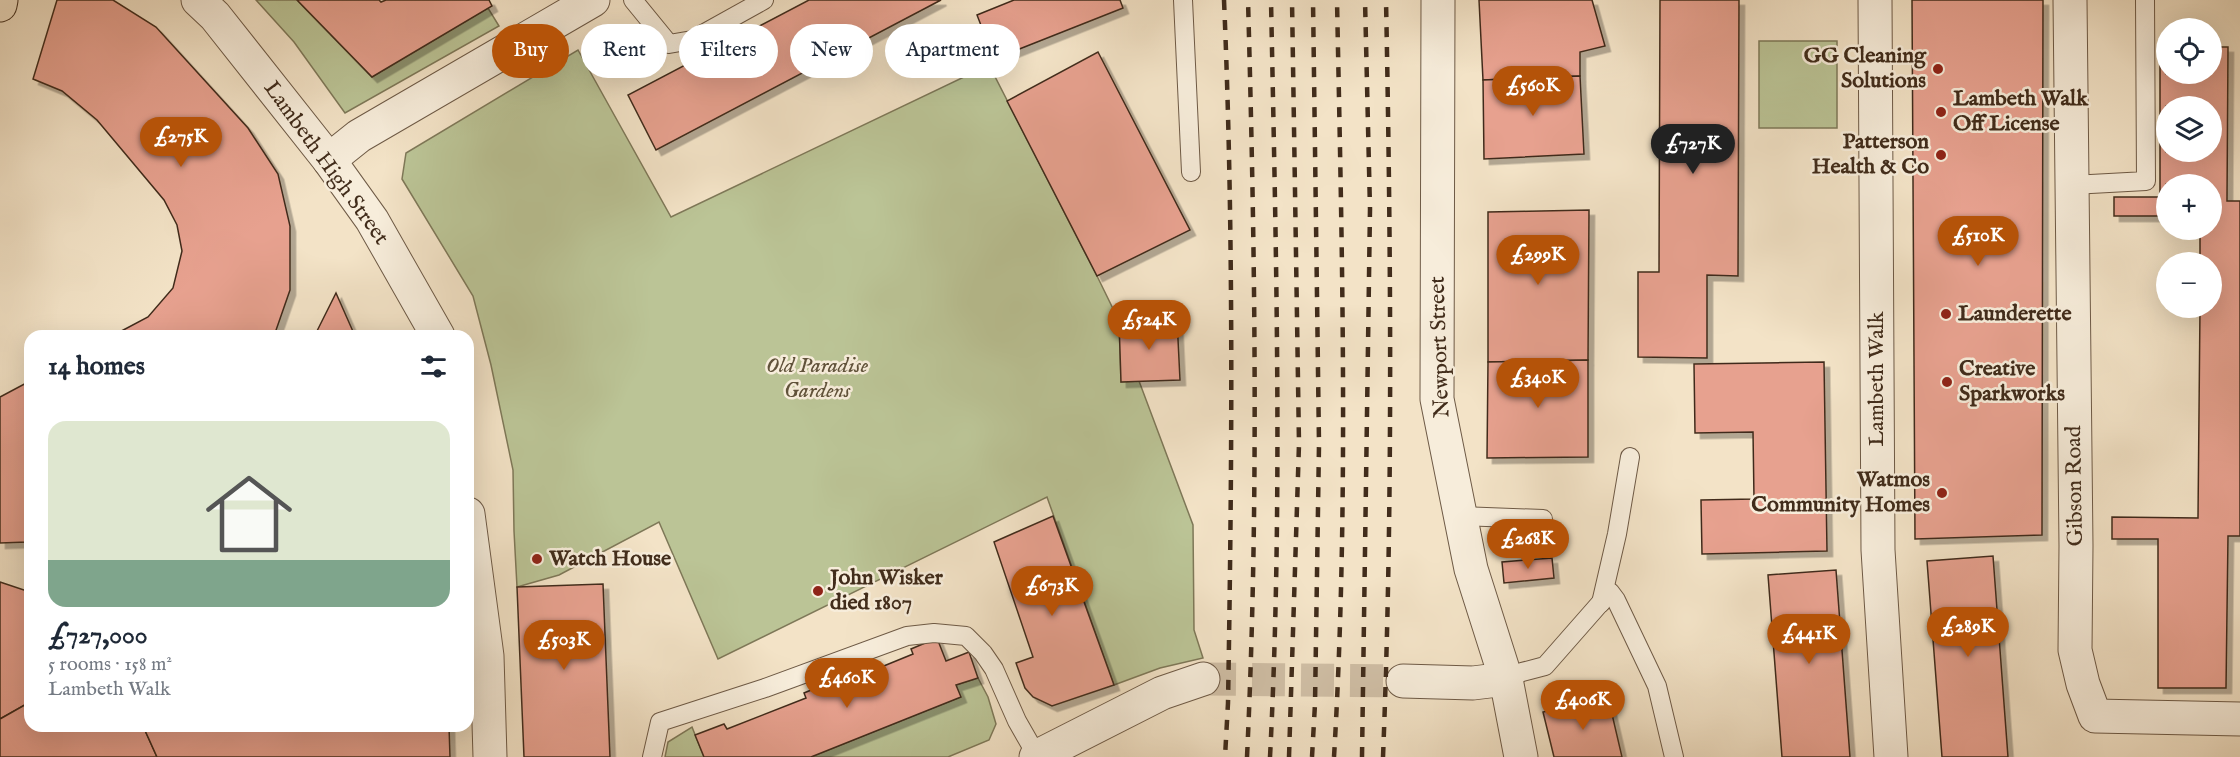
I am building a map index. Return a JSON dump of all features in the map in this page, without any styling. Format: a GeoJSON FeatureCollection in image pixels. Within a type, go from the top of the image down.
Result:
{"type":"FeatureCollection","features":[{"type":"Feature","properties":{"kind":"main road"},"geometry":{"type":"LineString","coordinates":[[0,5],[1,0]]}},
{"type":"Feature","properties":{"kind":"street","name":"Lambeth High Street"},"geometry":{"type":"LineString","coordinates":[[198,0],[215,16],[328,160],[380,232],[435,330]]}},
{"type":"Feature","properties":{"kind":"street"},"geometry":{"type":"LineString","coordinates":[[328,160],[360,136],[593,0]]}},
{"type":"Feature","properties":{"kind":"street","name":"Newport Street"},"geometry":{"type":"LineString","coordinates":[[1438,0],[1437,399],[1471,569],[1506,679],[1521,757]]}},
{"type":"Feature","properties":{"kind":"street","name":"Lambeth Walk"},"geometry":{"type":"LineString","coordinates":[[1875,0],[1878,550],[1891,757]]}},
{"type":"Feature","properties":{"kind":"street","name":"Gibson Road"},"geometry":{"type":"LineString","coordinates":[[2070,0],[2075,650],[2083,684],[2095,716],[2240,719]]}},
{"type":"Feature","properties":{"kind":"street"},"geometry":{"type":"LineString","coordinates":[[474,559],[487,656],[490,757]]}},
{"type":"Feature","properties":{"kind":"street"},"geometry":{"type":"LineString","coordinates":[[1037,757],[1162,693],[1203,679]]}},
{"type":"Feature","properties":{"kind":"street"},"geometry":{"type":"LineString","coordinates":[[1403,681],[1473,683],[1506,679]]}},
{"type":"Feature","properties":{"kind":"lane"},"geometry":{"type":"LineString","coordinates":[[633,0],[669,44],[692,40],[764,0]]}},
{"type":"Feature","properties":{"kind":"lane"},"geometry":{"type":"LineString","coordinates":[[1183,0],[1191,172]]}},
{"type":"Feature","properties":{"kind":"lane"},"geometry":{"type":"LineString","coordinates":[[2072,185],[2146,181],[2145,0]]}},
{"type":"Feature","properties":{"kind":"lane"},"geometry":{"type":"LineString","coordinates":[[1601,603],[1617,534],[1630,457]]}},
{"type":"Feature","properties":{"kind":"lane"},"geometry":{"type":"LineString","coordinates":[[1460,516],[1543,519]]}},
{"type":"Feature","properties":{"kind":"lane"},"geometry":{"type":"LineString","coordinates":[[1506,679],[1545,666],[1610,592],[1657,686],[1674,757]]}},
{"type":"Feature","properties":{"kind":"lane"},"geometry":{"type":"LineString","coordinates":[[652,757],[660,722],[765,688],[907,636],[934,633],[966,636],[983,653],[994,669],[1037,757]]}},
{"type":"Feature","properties":{"kind":"green space"},"geometry":{"type":"Polygon","coordinates":[[[256,0],[297,0],[372,77],[488,8],[498,24],[492,24],[492,30],[345,113],[294,42],[256,0]]]}},
{"type":"Feature","properties":{"kind":"green space"},"geometry":{"type":"Polygon","coordinates":[[[1759,41],[1837,41],[1837,128],[1759,128],[1759,41]]]}},
{"type":"Feature","properties":{"kind":"green space","name":"Old Paradise Gardens"},"geometry":{"type":"Polygon","coordinates":[[[578,50],[581,55],[581,78],[594,78],[671,217],[962,78],[996,78],[1119,321],[1121,382],[1139,381],[1193,525],[1194,630],[1203,658],[1160,668],[1114,685],[1047,497],[718,659],[659,522],[559,575],[517,587],[513,470],[491,365],[473,296],[402,179],[406,153],[531,78],[569,78],[569,55],[578,50]]]}},
{"type":"Feature","properties":{"kind":"green space"},"geometry":{"type":"Polygon","coordinates":[[[978,678],[988,697],[996,724],[989,740],[948,757],[811,757],[960,697],[956,685],[978,678]]]}},
{"type":"Feature","properties":{"kind":"green space"},"geometry":{"type":"Polygon","coordinates":[[[692,727],[704,757],[665,757],[668,742],[692,727]]]}},
{"type":"Feature","properties":{"kind":"building"},"geometry":{"type":"Polygon","coordinates":[[[57,0],[113,0],[156,27],[248,128],[278,174],[290,226],[290,290],[276,330],[123,330],[148,317],[173,288],[182,251],[177,225],[164,200],[97,120],[62,91],[33,79],[57,0]]]}},
{"type":"Feature","properties":{"kind":"building"},"geometry":{"type":"Polygon","coordinates":[[[297,0],[379,0],[381,2],[386,0],[489,0],[492,6],[372,77],[297,0]]]}},
{"type":"Feature","properties":{"kind":"building"},"geometry":{"type":"Polygon","coordinates":[[[809,0],[941,0],[895,24],[885,24],[885,29],[873,36],[873,24],[790,24],[790,78],[793,78],[656,150],[628,95],[660,78],[667,78],[667,75],[679,68],[679,78],[778,78],[778,24],[763,24],[809,0]]]}},
{"type":"Feature","properties":{"kind":"building"},"geometry":{"type":"Polygon","coordinates":[[[1014,0],[1120,0],[1123,8],[1020,49],[1020,24],[980,24],[977,15],[1014,0]]]}},
{"type":"Feature","properties":{"kind":"building"},"geometry":{"type":"Polygon","coordinates":[[[1479,0],[1592,0],[1605,46],[1580,52],[1580,76],[1483,80],[1479,0]]]}},
{"type":"Feature","properties":{"kind":"building"},"geometry":{"type":"Polygon","coordinates":[[[1660,0],[1739,0],[1738,276],[1707,275],[1707,358],[1638,357],[1638,272],[1659,272],[1660,0]]]}},
{"type":"Feature","properties":{"kind":"building"},"geometry":{"type":"Polygon","coordinates":[[[1912,0],[2043,0],[2042,535],[1915,539],[1912,0]]]}},
{"type":"Feature","properties":{"kind":"building"},"geometry":{"type":"Polygon","coordinates":[[[2222,47],[2228,47],[2227,201],[2240,201],[2240,536],[2228,536],[2226,688],[2158,688],[2158,539],[2112,539],[2112,517],[2198,518],[2200,318],[2222,318],[2222,252],[2200,252],[2200,240],[2222,240],[2222,174],[2160,174],[2160,162],[2222,162],[2222,96],[2160,96],[2160,84],[2222,84],[2222,47]]]}},
{"type":"Feature","properties":{"kind":"building"},"geometry":{"type":"Polygon","coordinates":[[[1098,52],[1190,230],[1097,276],[1007,101],[1098,52]]]}},
{"type":"Feature","properties":{"kind":"building"},"geometry":{"type":"Polygon","coordinates":[[[1580,76],[1584,154],[1484,159],[1483,80],[1580,76]]]}},
{"type":"Feature","properties":{"kind":"building"},"geometry":{"type":"Polygon","coordinates":[[[2114,197],[2156,197],[2156,216],[2114,216],[2114,197]]]}},
{"type":"Feature","properties":{"kind":"building"},"geometry":{"type":"Polygon","coordinates":[[[1589,210],[1588,360],[1488,362],[1488,212],[1589,210]]]}},
{"type":"Feature","properties":{"kind":"building"},"geometry":{"type":"Polygon","coordinates":[[[336,293],[352,330],[318,330],[336,293]]]}},
{"type":"Feature","properties":{"kind":"building"},"geometry":{"type":"Polygon","coordinates":[[[1177,319],[1180,380],[1121,382],[1119,321],[1177,319]]]}},
{"type":"Feature","properties":{"kind":"building"},"geometry":{"type":"Polygon","coordinates":[[[1588,360],[1588,457],[1487,458],[1488,362],[1588,360]]]}},
{"type":"Feature","properties":{"kind":"building"},"geometry":{"type":"Polygon","coordinates":[[[1824,362],[1827,551],[1702,554],[1701,500],[1754,499],[1753,432],[1695,433],[1694,364],[1824,362]]]}},
{"type":"Feature","properties":{"kind":"building"},"geometry":{"type":"Polygon","coordinates":[[[24,384],[24,542],[0,543],[0,397],[24,384]]]}},
{"type":"Feature","properties":{"kind":"building"},"geometry":{"type":"Polygon","coordinates":[[[1053,516],[1114,685],[1052,706],[1033,697],[1025,688],[1016,663],[1033,657],[994,542],[1053,516]]]}},
{"type":"Feature","properties":{"kind":"building"},"geometry":{"type":"Polygon","coordinates":[[[1993,556],[2008,757],[1942,757],[1927,561],[1993,556]]]}},
{"type":"Feature","properties":{"kind":"building"},"geometry":{"type":"Polygon","coordinates":[[[1552,558],[1554,578],[1504,583],[1502,562],[1552,558]]]}},
{"type":"Feature","properties":{"kind":"building"},"geometry":{"type":"Polygon","coordinates":[[[1836,570],[1850,757],[1782,757],[1768,575],[1836,570]]]}},
{"type":"Feature","properties":{"kind":"building"},"geometry":{"type":"Polygon","coordinates":[[[0,582],[24,590],[24,705],[0,719],[0,582]]]}},
{"type":"Feature","properties":{"kind":"building"},"geometry":{"type":"Polygon","coordinates":[[[603,584],[610,757],[524,757],[517,587],[603,584]]]}},
{"type":"Feature","properties":{"kind":"building"},"geometry":{"type":"Polygon","coordinates":[[[937,638],[946,661],[969,652],[978,678],[956,685],[961,697],[811,757],[704,757],[695,735],[724,724],[727,729],[806,698],[804,693],[828,683],[830,688],[913,654],[911,649],[937,638]]]}},
{"type":"Feature","properties":{"kind":"building"},"geometry":{"type":"Polygon","coordinates":[[[1608,697],[1622,757],[1554,757],[1543,712],[1608,697]]]}},
{"type":"Feature","properties":{"kind":"building"},"geometry":{"type":"Polygon","coordinates":[[[24,705],[24,732],[146,732],[157,757],[0,757],[0,719],[24,705]]]}},
{"type":"Feature","properties":{"kind":"building"},"geometry":{"type":"Polygon","coordinates":[[[146,732],[449,732],[450,757],[157,757],[146,732]]]}},
{"type":"Feature","properties":{"kind":"tunnel"},"geometry":{"type":"LineString","coordinates":[[1203,679],[1403,681]]}},
{"type":"Feature","properties":{"kind":"railway"},"geometry":{"type":"LineString","coordinates":[[1224,0],[1231,352],[1228,703],[1225,757]]}},
{"type":"Feature","properties":{"kind":"railway"},"geometry":{"type":"LineString","coordinates":[[1247,757],[1253,568],[1255,378],[1248,0]]}},
{"type":"Feature","properties":{"kind":"railway"},"geometry":{"type":"LineString","coordinates":[[1270,757],[1277,473],[1271,0]]}},
{"type":"Feature","properties":{"kind":"railway"},"geometry":{"type":"LineString","coordinates":[[1289,757],[1299,444],[1292,0]]}},
{"type":"Feature","properties":{"kind":"railway"},"geometry":{"type":"LineString","coordinates":[[1312,757],[1315,704],[1319,444],[1313,0]]}},
{"type":"Feature","properties":{"kind":"railway"},"geometry":{"type":"LineString","coordinates":[[1334,757],[1342,568],[1343,473],[1337,0]]}},
{"type":"Feature","properties":{"kind":"railway"},"geometry":{"type":"LineString","coordinates":[[1362,757],[1370,209],[1365,0]]}},
{"type":"Feature","properties":{"kind":"railway"},"geometry":{"type":"LineString","coordinates":[[1383,757],[1390,378],[1386,0]]}},
{"type":"Feature","properties":{"kind":"place","name":"GG Cleaning Solutions"},"geometry":{"type":"Point","coordinates":[1938,69]}},
{"type":"Feature","properties":{"kind":"place","name":"Lambeth Walk Off License"},"geometry":{"type":"Point","coordinates":[1941,112]}},
{"type":"Feature","properties":{"kind":"place","name":"Patterson Health & Co"},"geometry":{"type":"Point","coordinates":[1941,155]}},
{"type":"Feature","properties":{"kind":"place","name":"Launderette"},"geometry":{"type":"Point","coordinates":[1946,314]}},
{"type":"Feature","properties":{"kind":"place","name":"Creative Sparkworks"},"geometry":{"type":"Point","coordinates":[1947,382]}},
{"type":"Feature","properties":{"kind":"place","name":"Watmos Community Homes"},"geometry":{"type":"Point","coordinates":[1942,493]}},
{"type":"Feature","properties":{"kind":"place","name":"Watch House"},"geometry":{"type":"Point","coordinates":[537,559]}},
{"type":"Feature","properties":{"kind":"place","name":"John Wisker died 1807"},"geometry":{"type":"Point","coordinates":[818,591]}}]}
